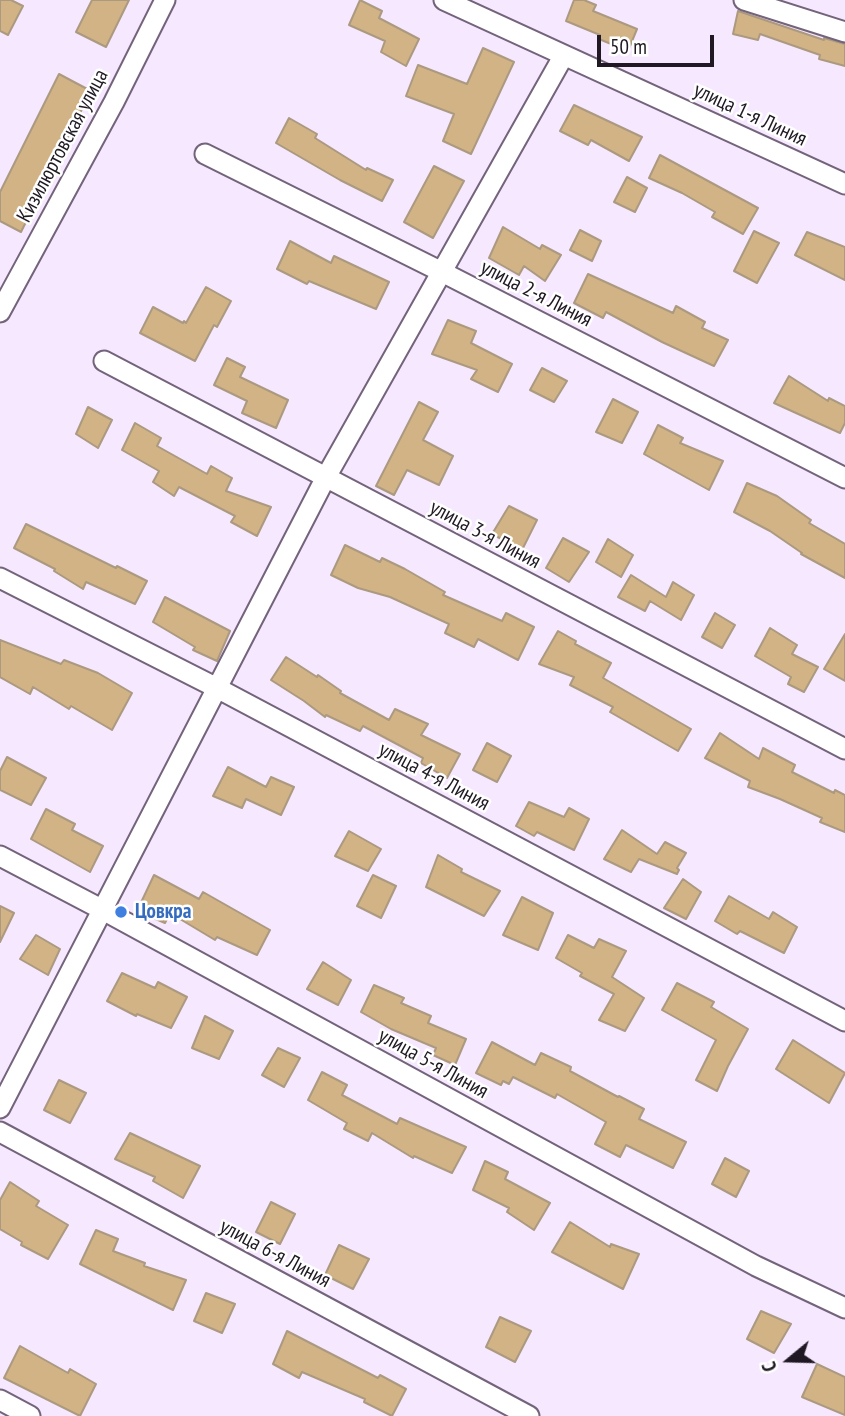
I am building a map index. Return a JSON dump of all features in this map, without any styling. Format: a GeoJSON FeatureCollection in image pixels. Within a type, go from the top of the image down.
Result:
{"type":"FeatureCollection","features":[{"type":"Feature","properties":{"kind":"street","name":"Кизилюртовская улица"},"geometry":{"type":"LineString","coordinates":[[1,309],[114,102],[164,0]]}},
{"type":"Feature","properties":{"kind":"street","name":"улица 1-я Линия"},"geometry":{"type":"LineString","coordinates":[[444,0],[845,184]]}},
{"type":"Feature","properties":{"kind":"street"},"geometry":{"type":"LineString","coordinates":[[744,0],[845,32]]}},
{"type":"Feature","properties":{"kind":"street"},"geometry":{"type":"LineString","coordinates":[[0,1108],[326,477],[564,55]]}},
{"type":"Feature","properties":{"kind":"street","name":"улица 2-я Линия"},"geometry":{"type":"LineString","coordinates":[[205,154],[845,478]]}},
{"type":"Feature","properties":{"kind":"street","name":"улица 3-я Линия"},"geometry":{"type":"LineString","coordinates":[[104,361],[845,749]]}},
{"type":"Feature","properties":{"kind":"street","name":"улица 4-я Линия"},"geometry":{"type":"LineString","coordinates":[[0,578],[217,688],[845,1021]]}},
{"type":"Feature","properties":{"kind":"street","name":"улица 5-я Линия"},"geometry":{"type":"LineString","coordinates":[[0,856],[103,909],[756,1266],[845,1308]]}},
{"type":"Feature","properties":{"kind":"street","name":"улица 6-я Линия"},"geometry":{"type":"LineString","coordinates":[[0,1132],[529,1416]]}},
{"type":"Feature","properties":{"kind":"street"},"geometry":{"type":"LineString","coordinates":[[0,1400],[30,1416]]}},
{"type":"Feature","properties":{"kind":"building"},"geometry":{"type":"Polygon","coordinates":[[[0,0],[11,0],[23,6],[8,35],[0,31],[0,0]]]}},
{"type":"Feature","properties":{"kind":"building"},"geometry":{"type":"Polygon","coordinates":[[[92,0],[129,0],[106,47],[76,32],[92,0]]]}},
{"type":"Feature","properties":{"kind":"building"},"geometry":{"type":"Polygon","coordinates":[[[360,0],[382,11],[379,18],[419,39],[406,66],[381,52],[385,41],[349,25],[360,0]]]}},
{"type":"Feature","properties":{"kind":"building"},"geometry":{"type":"Polygon","coordinates":[[[574,0],[584,0],[596,5],[593,11],[637,29],[628,51],[599,39],[600,35],[566,21],[574,0]]]}},
{"type":"Feature","properties":{"kind":"building"},"geometry":{"type":"Polygon","coordinates":[[[738,11],[824,40],[845,44],[845,66],[819,59],[820,55],[760,34],[758,40],[733,34],[738,11]]]}},
{"type":"Feature","properties":{"kind":"building"},"geometry":{"type":"Polygon","coordinates":[[[483,48],[514,62],[471,154],[443,141],[454,114],[406,96],[418,65],[467,84],[483,48]]]}},
{"type":"Feature","properties":{"kind":"building"},"geometry":{"type":"Polygon","coordinates":[[[59,74],[91,91],[21,232],[0,221],[0,192],[59,74]]]}},
{"type":"Feature","properties":{"kind":"building"},"geometry":{"type":"Polygon","coordinates":[[[574,105],[642,137],[629,161],[591,140],[588,145],[560,131],[574,105]]]}},
{"type":"Feature","properties":{"kind":"building"},"geometry":{"type":"Polygon","coordinates":[[[289,118],[317,134],[315,138],[366,170],[367,168],[393,180],[382,201],[276,143],[289,118]]]}},
{"type":"Feature","properties":{"kind":"building"},"geometry":{"type":"Polygon","coordinates":[[[660,155],[758,208],[743,234],[712,217],[715,212],[649,178],[660,155]]]}},
{"type":"Feature","properties":{"kind":"building"},"geometry":{"type":"Polygon","coordinates":[[[434,166],[464,181],[433,238],[404,222],[434,166]]]}},
{"type":"Feature","properties":{"kind":"building"},"geometry":{"type":"Polygon","coordinates":[[[627,177],[647,188],[635,212],[614,202],[627,177]]]}},
{"type":"Feature","properties":{"kind":"building"},"geometry":{"type":"Polygon","coordinates":[[[503,227],[540,249],[542,245],[561,255],[545,281],[524,266],[519,275],[489,258],[503,227]]]}},
{"type":"Feature","properties":{"kind":"building"},"geometry":{"type":"Polygon","coordinates":[[[580,230],[601,241],[592,261],[570,250],[580,230]]]}},
{"type":"Feature","properties":{"kind":"building"},"geometry":{"type":"Polygon","coordinates":[[[754,231],[779,243],[757,283],[734,271],[754,231]]]}},
{"type":"Feature","properties":{"kind":"building"},"geometry":{"type":"Polygon","coordinates":[[[807,232],[845,247],[845,280],[795,255],[807,232]]]}},
{"type":"Feature","properties":{"kind":"building"},"geometry":{"type":"Polygon","coordinates":[[[290,241],[331,263],[334,256],[389,282],[376,309],[309,281],[307,284],[277,269],[290,241]]]}},
{"type":"Feature","properties":{"kind":"building"},"geometry":{"type":"Polygon","coordinates":[[[588,274],[673,313],[676,306],[705,322],[702,328],[728,340],[714,366],[606,312],[603,318],[574,303],[588,274]]]}},
{"type":"Feature","properties":{"kind":"building"},"geometry":{"type":"Polygon","coordinates":[[[206,287],[231,301],[217,327],[214,325],[195,361],[140,333],[153,307],[186,323],[206,287]]]}},
{"type":"Feature","properties":{"kind":"building"},"geometry":{"type":"Polygon","coordinates":[[[448,320],[476,331],[471,343],[512,364],[498,392],[471,379],[477,370],[432,354],[448,320]]]}},
{"type":"Feature","properties":{"kind":"building"},"geometry":{"type":"Polygon","coordinates":[[[227,358],[245,367],[240,377],[288,400],[276,428],[242,413],[247,401],[214,385],[227,358]]]}},
{"type":"Feature","properties":{"kind":"building"},"geometry":{"type":"Polygon","coordinates":[[[542,368],[567,381],[554,402],[530,390],[542,368]]]}},
{"type":"Feature","properties":{"kind":"building"},"geometry":{"type":"Polygon","coordinates":[[[789,376],[828,401],[829,398],[845,406],[845,423],[840,433],[774,403],[789,376]]]}},
{"type":"Feature","properties":{"kind":"building"},"geometry":{"type":"Polygon","coordinates":[[[613,399],[638,412],[622,443],[596,432],[613,399]]]}},
{"type":"Feature","properties":{"kind":"building"},"geometry":{"type":"Polygon","coordinates":[[[419,402],[438,412],[423,440],[453,456],[439,485],[407,470],[394,495],[376,486],[419,402]]]}},
{"type":"Feature","properties":{"kind":"building"},"geometry":{"type":"Polygon","coordinates":[[[88,407],[112,420],[98,448],[76,434],[88,407]]]}},
{"type":"Feature","properties":{"kind":"building"},"geometry":{"type":"Polygon","coordinates":[[[135,423],[161,438],[157,446],[207,474],[211,466],[232,478],[226,491],[271,507],[257,536],[231,522],[235,516],[179,487],[174,496],[153,482],[159,471],[122,450],[135,423]]]}},
{"type":"Feature","properties":{"kind":"building"},"geometry":{"type":"Polygon","coordinates":[[[658,425],[683,438],[680,443],[723,461],[709,490],[644,454],[658,425]]]}},
{"type":"Feature","properties":{"kind":"building"},"geometry":{"type":"Polygon","coordinates":[[[747,483],[777,496],[811,520],[809,523],[845,544],[845,578],[734,512],[747,483]]]}},
{"type":"Feature","properties":{"kind":"building"},"geometry":{"type":"Polygon","coordinates":[[[509,506],[537,520],[522,550],[492,534],[509,506]]]}},
{"type":"Feature","properties":{"kind":"building"},"geometry":{"type":"Polygon","coordinates":[[[26,524],[147,581],[135,604],[86,582],[83,589],[54,571],[55,569],[14,548],[26,524]]]}},
{"type":"Feature","properties":{"kind":"building"},"geometry":{"type":"Polygon","coordinates":[[[563,538],[589,552],[569,582],[546,568],[563,538]]]}},
{"type":"Feature","properties":{"kind":"building"},"geometry":{"type":"Polygon","coordinates":[[[608,539],[633,555],[621,577],[596,562],[608,539]]]}},
{"type":"Feature","properties":{"kind":"building"},"geometry":{"type":"Polygon","coordinates":[[[345,545],[380,562],[382,558],[405,569],[445,592],[443,595],[502,621],[506,613],[534,627],[518,660],[478,639],[474,647],[445,633],[449,624],[390,597],[358,588],[331,575],[345,545]]]}},
{"type":"Feature","properties":{"kind":"building"},"geometry":{"type":"Polygon","coordinates":[[[631,575],[666,597],[673,582],[694,595],[681,620],[650,601],[645,611],[618,597],[631,575]]]}},
{"type":"Feature","properties":{"kind":"building"},"geometry":{"type":"Polygon","coordinates":[[[165,597],[230,631],[217,661],[193,650],[195,647],[153,622],[165,597]]]}},
{"type":"Feature","properties":{"kind":"building"},"geometry":{"type":"Polygon","coordinates":[[[715,613],[735,625],[722,648],[702,637],[715,613]]]}},
{"type":"Feature","properties":{"kind":"building"},"geometry":{"type":"Polygon","coordinates":[[[770,628],[797,645],[792,654],[818,667],[804,692],[788,684],[791,677],[755,656],[770,628]]]}},
{"type":"Feature","properties":{"kind":"building"},"geometry":{"type":"Polygon","coordinates":[[[558,631],[576,641],[575,644],[611,663],[603,678],[691,729],[678,751],[610,712],[613,707],[570,685],[574,677],[539,664],[558,631]]]}},
{"type":"Feature","properties":{"kind":"building"},"geometry":{"type":"Polygon","coordinates":[[[845,634],[845,681],[824,669],[845,634]]]}},
{"type":"Feature","properties":{"kind":"building"},"geometry":{"type":"Polygon","coordinates":[[[0,640],[61,664],[64,660],[98,673],[132,693],[112,730],[71,706],[69,709],[33,687],[30,694],[0,677],[0,640]]]}},
{"type":"Feature","properties":{"kind":"building"},"geometry":{"type":"Polygon","coordinates":[[[286,657],[317,677],[318,675],[341,691],[340,693],[389,720],[395,709],[428,724],[421,735],[460,754],[447,778],[421,763],[423,758],[363,726],[360,731],[326,715],[325,717],[271,680],[286,657]]]}},
{"type":"Feature","properties":{"kind":"building"},"geometry":{"type":"Polygon","coordinates":[[[720,733],[759,759],[763,748],[795,765],[792,772],[834,793],[835,790],[845,795],[845,832],[820,822],[822,818],[748,787],[750,781],[705,758],[720,733]]]}},
{"type":"Feature","properties":{"kind":"building"},"geometry":{"type":"Polygon","coordinates":[[[487,743],[511,756],[497,782],[473,770],[487,743]]]}},
{"type":"Feature","properties":{"kind":"building"},"geometry":{"type":"Polygon","coordinates":[[[7,757],[46,778],[31,805],[0,790],[0,771],[7,757]]]}},
{"type":"Feature","properties":{"kind":"building"},"geometry":{"type":"Polygon","coordinates":[[[228,767],[266,787],[271,777],[294,787],[281,815],[246,799],[242,808],[213,796],[228,767]]]}},
{"type":"Feature","properties":{"kind":"building"},"geometry":{"type":"Polygon","coordinates":[[[529,802],[564,817],[569,808],[589,819],[574,850],[537,832],[534,836],[516,826],[529,802]]]}},
{"type":"Feature","properties":{"kind":"building"},"geometry":{"type":"Polygon","coordinates":[[[46,809],[75,824],[72,830],[103,846],[90,872],[31,839],[46,809]]]}},
{"type":"Feature","properties":{"kind":"building"},"geometry":{"type":"Polygon","coordinates":[[[622,830],[657,854],[665,842],[686,853],[677,868],[677,874],[639,859],[631,872],[604,859],[622,830]]]}},
{"type":"Feature","properties":{"kind":"building"},"geometry":{"type":"Polygon","coordinates":[[[349,831],[381,849],[368,871],[335,856],[349,831]]]}},
{"type":"Feature","properties":{"kind":"building"},"geometry":{"type":"Polygon","coordinates":[[[438,855],[462,869],[461,872],[500,891],[484,916],[426,887],[438,855]]]}},
{"type":"Feature","properties":{"kind":"building"},"geometry":{"type":"Polygon","coordinates":[[[154,875],[199,899],[203,892],[270,930],[257,955],[217,937],[215,940],[170,913],[165,923],[137,911],[154,875]]]}},
{"type":"Feature","properties":{"kind":"building"},"geometry":{"type":"Polygon","coordinates":[[[373,875],[396,886],[381,918],[357,906],[373,875]]]}},
{"type":"Feature","properties":{"kind":"building"},"geometry":{"type":"Polygon","coordinates":[[[683,879],[701,892],[686,919],[664,908],[683,879]]]}},
{"type":"Feature","properties":{"kind":"building"},"geometry":{"type":"Polygon","coordinates":[[[729,896],[769,919],[773,912],[797,927],[784,953],[740,931],[737,934],[715,921],[729,896]]]}},
{"type":"Feature","properties":{"kind":"building"},"geometry":{"type":"Polygon","coordinates":[[[522,897],[553,913],[538,950],[503,935],[522,897]]]}},
{"type":"Feature","properties":{"kind":"building"},"geometry":{"type":"Polygon","coordinates":[[[0,906],[14,913],[0,942],[0,906]]]}},
{"type":"Feature","properties":{"kind":"building"},"geometry":{"type":"Polygon","coordinates":[[[36,935],[60,949],[48,975],[20,959],[36,935]]]}},
{"type":"Feature","properties":{"kind":"building"},"geometry":{"type":"Polygon","coordinates":[[[568,935],[594,948],[599,939],[626,951],[612,977],[644,998],[625,1031],[599,1020],[614,994],[580,976],[582,973],[556,958],[568,935]]]}},
{"type":"Feature","properties":{"kind":"building"},"geometry":{"type":"Polygon","coordinates":[[[323,962],[351,980],[338,1005],[307,989],[323,962]]]}},
{"type":"Feature","properties":{"kind":"building"},"geometry":{"type":"Polygon","coordinates":[[[122,973],[155,988],[158,982],[187,997],[171,1028],[137,1014],[136,1016],[107,1001],[122,973]]]}},
{"type":"Feature","properties":{"kind":"building"},"geometry":{"type":"Polygon","coordinates":[[[677,983],[714,1002],[711,1007],[748,1029],[717,1091],[696,1080],[716,1040],[662,1010],[677,983]]]}},
{"type":"Feature","properties":{"kind":"building"},"geometry":{"type":"Polygon","coordinates":[[[374,985],[404,998],[401,1003],[431,1016],[428,1023],[466,1039],[455,1065],[433,1055],[436,1048],[391,1029],[361,1012],[374,985]]]}},
{"type":"Feature","properties":{"kind":"building"},"geometry":{"type":"Polygon","coordinates":[[[205,1016],[233,1031],[219,1059],[192,1048],[205,1016]]]}},
{"type":"Feature","properties":{"kind":"building"},"geometry":{"type":"Polygon","coordinates":[[[793,1040],[845,1073],[829,1103],[776,1069],[793,1040]]]}},
{"type":"Feature","properties":{"kind":"building"},"geometry":{"type":"Polygon","coordinates":[[[492,1042],[535,1065],[541,1053],[644,1109],[639,1119],[686,1142],[673,1168],[626,1145],[620,1157],[595,1144],[606,1122],[557,1094],[555,1098],[513,1077],[509,1084],[503,1081],[501,1085],[476,1073],[492,1042]]]}},
{"type":"Feature","properties":{"kind":"building"},"geometry":{"type":"Polygon","coordinates":[[[278,1048],[300,1058],[284,1087],[262,1075],[278,1048]]]}},
{"type":"Feature","properties":{"kind":"building"},"geometry":{"type":"Polygon","coordinates":[[[322,1072],[347,1085],[342,1095],[397,1124],[400,1118],[466,1147],[452,1173],[414,1156],[413,1158],[372,1133],[368,1141],[344,1129],[347,1123],[308,1100],[322,1072]]]}},
{"type":"Feature","properties":{"kind":"building"},"geometry":{"type":"Polygon","coordinates":[[[59,1080],[86,1093],[70,1123],[44,1110],[59,1080]]]}},
{"type":"Feature","properties":{"kind":"building"},"geometry":{"type":"Polygon","coordinates":[[[130,1133],[200,1166],[183,1198],[153,1181],[155,1177],[115,1159],[130,1133]]]}},
{"type":"Feature","properties":{"kind":"building"},"geometry":{"type":"Polygon","coordinates":[[[725,1158],[749,1171],[736,1197],[712,1184],[725,1158]]]}},
{"type":"Feature","properties":{"kind":"building"},"geometry":{"type":"Polygon","coordinates":[[[485,1161],[508,1172],[505,1179],[550,1203],[534,1230],[507,1212],[509,1208],[473,1190],[485,1161]]]}},
{"type":"Feature","properties":{"kind":"building"},"geometry":{"type":"Polygon","coordinates":[[[10,1182],[39,1201],[36,1206],[68,1225],[48,1259],[21,1245],[22,1242],[0,1229],[0,1200],[10,1182]]]}},
{"type":"Feature","properties":{"kind":"building"},"geometry":{"type":"Polygon","coordinates":[[[271,1202],[295,1214],[280,1244],[256,1232],[271,1202]]]}},
{"type":"Feature","properties":{"kind":"building"},"geometry":{"type":"Polygon","coordinates":[[[570,1222],[610,1247],[611,1244],[639,1254],[623,1289],[552,1252],[570,1222]]]}},
{"type":"Feature","properties":{"kind":"building"},"geometry":{"type":"Polygon","coordinates":[[[96,1230],[118,1239],[113,1251],[145,1263],[144,1266],[186,1280],[173,1310],[80,1264],[96,1230]]]}},
{"type":"Feature","properties":{"kind":"building"},"geometry":{"type":"Polygon","coordinates":[[[339,1245],[369,1259],[353,1289],[325,1275],[339,1245]]]}},
{"type":"Feature","properties":{"kind":"building"},"geometry":{"type":"Polygon","coordinates":[[[206,1293],[235,1304],[222,1333],[194,1321],[206,1293]]]}},
{"type":"Feature","properties":{"kind":"building"},"geometry":{"type":"Polygon","coordinates":[[[761,1311],[791,1324],[774,1353],[747,1339],[761,1311]]]}},
{"type":"Feature","properties":{"kind":"building"},"geometry":{"type":"Polygon","coordinates":[[[500,1317],[531,1331],[515,1362],[486,1347],[500,1317]]]}},
{"type":"Feature","properties":{"kind":"building"},"geometry":{"type":"Polygon","coordinates":[[[287,1331],[378,1378],[380,1375],[406,1389],[392,1416],[364,1402],[365,1399],[302,1372],[299,1378],[273,1364],[287,1331]]]}},
{"type":"Feature","properties":{"kind":"building"},"geometry":{"type":"Polygon","coordinates":[[[20,1346],[68,1373],[70,1369],[96,1384],[80,1416],[4,1378],[20,1346]]]}},
{"type":"Feature","properties":{"kind":"building"},"geometry":{"type":"Polygon","coordinates":[[[817,1364],[845,1377],[845,1415],[802,1397],[817,1364]]]}},
{"type":"Feature","properties":{"kind":"place","name":"Цовкра"},"geometry":{"type":"Point","coordinates":[121,912]}}]}
